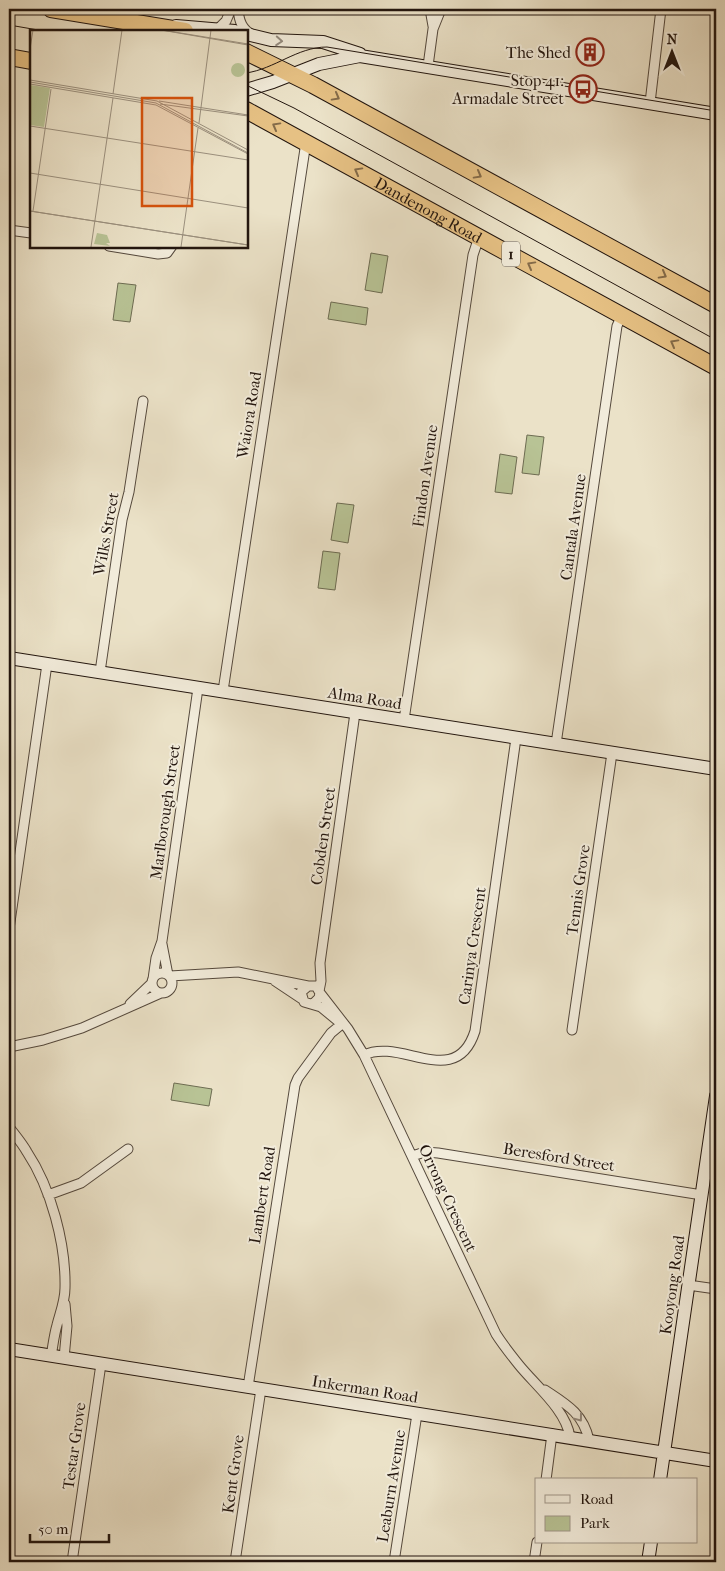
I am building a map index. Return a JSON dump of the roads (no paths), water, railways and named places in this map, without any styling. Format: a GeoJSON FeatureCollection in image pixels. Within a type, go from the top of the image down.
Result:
{"type":"FeatureCollection","features":[{"type":"Feature","properties":{"kind":"highway"},"geometry":{"type":"LineString","coordinates":[[51,9],[180,30]]}},
{"type":"Feature","properties":{"kind":"highway"},"geometry":{"type":"LineString","coordinates":[[248,53],[293,75],[716,304]]}},
{"type":"Feature","properties":{"kind":"highway"},"geometry":{"type":"LineString","coordinates":[[9,57],[30,61]]}},
{"type":"Feature","properties":{"kind":"highway","name":"Dandenong Road"},"geometry":{"type":"LineString","coordinates":[[248,111],[716,367]]}},
{"type":"Feature","properties":{"kind":"street"},"geometry":{"type":"LineString","coordinates":[[218,29],[226,22],[231,9]]}},
{"type":"Feature","properties":{"kind":"street"},"geometry":{"type":"LineString","coordinates":[[238,9],[244,30]]}},
{"type":"Feature","properties":{"kind":"street"},"geometry":{"type":"LineString","coordinates":[[430,9],[433,29]]}},
{"type":"Feature","properties":{"kind":"street"},"geometry":{"type":"LineString","coordinates":[[428,66],[433,29],[441,9]]}},
{"type":"Feature","properties":{"kind":"street"},"geometry":{"type":"LineString","coordinates":[[650,103],[661,9]]}},
{"type":"Feature","properties":{"kind":"street"},"geometry":{"type":"LineString","coordinates":[[157,25],[226,30]]}},
{"type":"Feature","properties":{"kind":"street"},"geometry":{"type":"LineString","coordinates":[[252,36],[271,40],[322,42],[367,56],[716,114]]}},
{"type":"Feature","properties":{"kind":"street"},"geometry":{"type":"LineString","coordinates":[[248,90],[263,86],[319,64],[350,57],[367,56]]}},
{"type":"Feature","properties":{"kind":"street","name":"Waiora Road"},"geometry":{"type":"LineString","coordinates":[[222,691],[306,142]]}},
{"type":"Feature","properties":{"kind":"street"},"geometry":{"type":"LineString","coordinates":[[9,230],[30,234]]}},
{"type":"Feature","properties":{"kind":"street","name":"Findon Avenue"},"geometry":{"type":"LineString","coordinates":[[404,720],[472,255],[479,237]]}},
{"type":"Feature","properties":{"kind":"street"},"geometry":{"type":"LineString","coordinates":[[120,248],[158,254],[167,253],[171,248]]}},
{"type":"Feature","properties":{"kind":"street","name":"Cantala Avenue"},"geometry":{"type":"LineString","coordinates":[[556,744],[617,326],[622,315]]}},
{"type":"Feature","properties":{"kind":"street","name":"Wilks Street"},"geometry":{"type":"LineString","coordinates":[[100,672],[122,520],[143,400]]}},
{"type":"Feature","properties":{"kind":"street","name":"Alma Road"},"geometry":{"type":"LineString","coordinates":[[9,658],[716,769]]}},
{"type":"Feature","properties":{"kind":"street"},"geometry":{"type":"LineString","coordinates":[[9,929],[46,664]]}},
{"type":"Feature","properties":{"kind":"street","name":"Marlborough Street"},"geometry":{"type":"LineString","coordinates":[[153,981],[156,958],[162,941],[198,688]]}},
{"type":"Feature","properties":{"kind":"street","name":"Cobden Street"},"geometry":{"type":"LineString","coordinates":[[320,992],[320,963],[356,712]]}},
{"type":"Feature","properties":{"kind":"street","name":"Carinya Crescent"},"geometry":{"type":"LineString","coordinates":[[364,1055],[378,1050],[447,1060],[462,1054],[472,1040],[475,1031],[516,738]]}},
{"type":"Feature","properties":{"kind":"street","name":"Tennis Grove"},"geometry":{"type":"LineString","coordinates":[[572,1030],[612,753]]}},
{"type":"Feature","properties":{"kind":"street","name":"Marlborough Street"},"geometry":{"type":"LineString","coordinates":[[162,941],[169,975]]}},
{"type":"Feature","properties":{"kind":"street","name":"Cobden Street"},"geometry":{"type":"LineString","coordinates":[[309,985],[320,963]]}},
{"type":"Feature","properties":{"kind":"street"},"geometry":{"type":"LineString","coordinates":[[124,1009],[158,974],[238,972],[316,986],[320,992],[318,1001],[313,1004],[306,1004],[302,999],[270,978]]}},
{"type":"Feature","properties":{"kind":"street"},"geometry":{"type":"LineString","coordinates":[[10,1046],[62,1035],[82,1028],[165,993],[178,983],[199,974]]}},
{"type":"Feature","properties":{"kind":"street"},"geometry":{"type":"LineString","coordinates":[[169,975],[172,981],[171,989]]}},
{"type":"Feature","properties":{"kind":"street"},"geometry":{"type":"LineString","coordinates":[[153,981],[155,990],[161,994]]}},
{"type":"Feature","properties":{"kind":"street"},"geometry":{"type":"LineString","coordinates":[[302,999],[302,990],[309,985]]}},
{"type":"Feature","properties":{"kind":"street","name":"Orrong Crescent"},"geometry":{"type":"LineString","coordinates":[[320,992],[364,1055],[488,1320],[506,1350],[565,1420],[570,1437]]}},
{"type":"Feature","properties":{"kind":"street","name":"Orrong Crescent"},"geometry":{"type":"LineString","coordinates":[[313,1004],[321,1007],[343,1023]]}},
{"type":"Feature","properties":{"kind":"street","name":"Lambert Road"},"geometry":{"type":"LineString","coordinates":[[248,1387],[295,1085],[298,1078],[328,1038],[343,1023]]}},
{"type":"Feature","properties":{"kind":"street","name":"Kooyong Road"},"geometry":{"type":"LineString","coordinates":[[660,1478],[688,1285],[714,1127],[716,1096]]}},
{"type":"Feature","properties":{"kind":"street"},"geometry":{"type":"LineString","coordinates":[[9,1127],[27,1152],[48,1195],[56,1221],[65,1270],[64,1299],[56,1328],[58,1357]]}},
{"type":"Feature","properties":{"kind":"street"},"geometry":{"type":"LineString","coordinates":[[48,1195],[81,1183],[128,1149]]}},
{"type":"Feature","properties":{"kind":"street","name":"Beresford Street"},"geometry":{"type":"LineString","coordinates":[[412,1156],[426,1152],[438,1153],[702,1195]]}},
{"type":"Feature","properties":{"kind":"street"},"geometry":{"type":"LineString","coordinates":[[688,1285],[716,1289]]}},
{"type":"Feature","properties":{"kind":"street","name":"Inkerman Road"},"geometry":{"type":"LineString","coordinates":[[9,1349],[716,1461]]}},
{"type":"Feature","properties":{"kind":"street","name":"Testar Grove"},"geometry":{"type":"LineString","coordinates":[[72,1562],[101,1364]]}},
{"type":"Feature","properties":{"kind":"street","name":"Orrong Crescent"},"geometry":{"type":"LineString","coordinates":[[532,1381],[574,1411],[584,1424],[589,1440]]}},
{"type":"Feature","properties":{"kind":"street","name":"Kent Grove"},"geometry":{"type":"LineString","coordinates":[[235,1562],[261,1389]]}},
{"type":"Feature","properties":{"kind":"street","name":"Leaburn Avenue"},"geometry":{"type":"LineString","coordinates":[[394,1562],[417,1414]]}},
{"type":"Feature","properties":{"kind":"street"},"geometry":{"type":"LineString","coordinates":[[546,1478],[552,1434]]}},
{"type":"Feature","properties":{"kind":"street"},"geometry":{"type":"LineString","coordinates":[[534,1562],[537,1544]]}},
{"type":"Feature","properties":{"kind":"street"},"geometry":{"type":"LineString","coordinates":[[648,1562],[651,1544]]}},
{"type":"Feature","properties":{"kind":"tram line"},"geometry":{"type":"LineString","coordinates":[[9,25],[38,30]]}},
{"type":"Feature","properties":{"kind":"tram line"},"geometry":{"type":"LineString","coordinates":[[248,73],[257,71],[296,54],[327,47],[716,111]]}},
{"type":"Feature","properties":{"kind":"tram line"},"geometry":{"type":"LineString","coordinates":[[248,86],[294,108],[716,340]]}},
{"type":"Feature","properties":{"kind":"place","name":"The Shed"},"geometry":{"type":"Point","coordinates":[590,52]}},
{"type":"Feature","properties":{"kind":"place","name":"Stop 41: Armadale Street"},"geometry":{"type":"Point","coordinates":[583,89]}}]}
